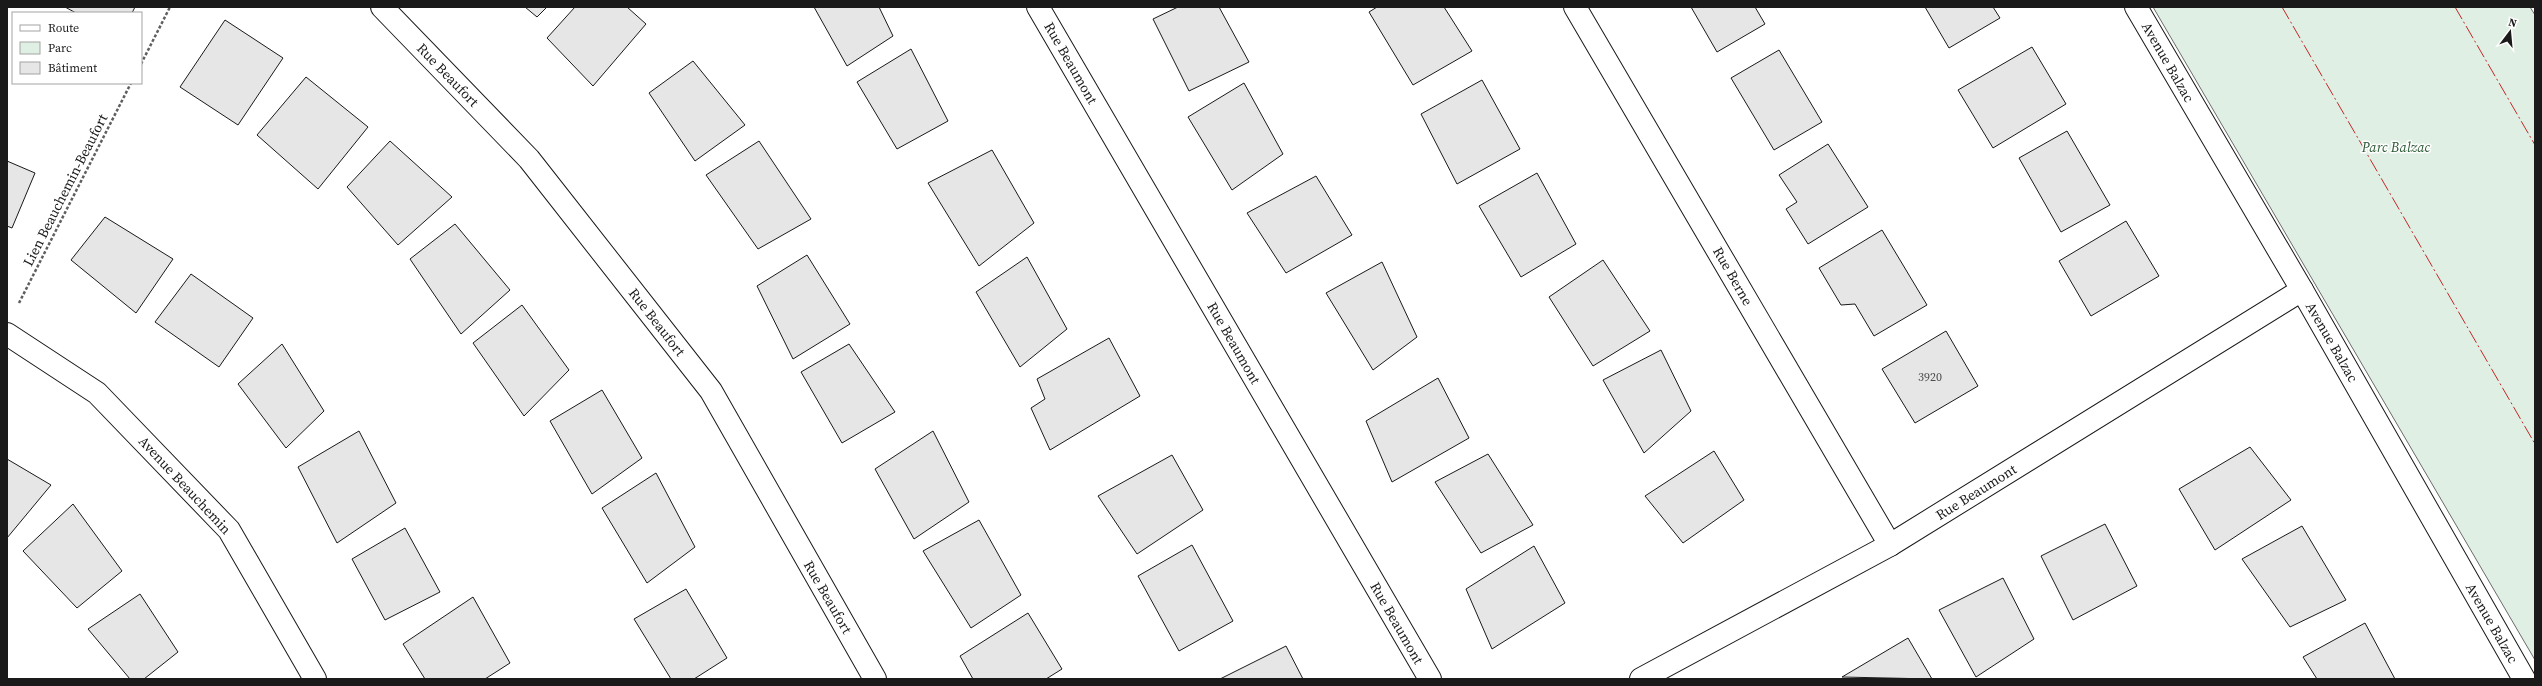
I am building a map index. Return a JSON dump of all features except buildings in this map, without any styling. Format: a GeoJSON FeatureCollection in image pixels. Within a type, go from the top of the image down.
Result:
{"type":"FeatureCollection","features":[{"type":"Feature","properties":{"kind":"street","name":"Rue Beaufort"},"geometry":{"type":"LineString","coordinates":[[382,7],[529,159],[711,390],[875,679]]}},
{"type":"Feature","properties":{"kind":"street","name":"Rue Beaumont"},"geometry":{"type":"LineString","coordinates":[[1038,7],[1430,679]]}},
{"type":"Feature","properties":{"kind":"street","name":"Rue Berne"},"geometry":{"type":"LineString","coordinates":[[1575,7],[1890,545]]}},
{"type":"Feature","properties":{"kind":"street","name":"Avenue Balzac"},"geometry":{"type":"LineString","coordinates":[[2136,7],[2302,290],[2524,679]]}},
{"type":"Feature","properties":{"kind":"street","name":"Rue Beaumont"},"geometry":{"type":"LineString","coordinates":[[1640,679],[1890,545],[2302,290]]}},
{"type":"Feature","properties":{"kind":"street","name":"Avenue Beauchemin"},"geometry":{"type":"LineString","coordinates":[[7,334],[97,393],[229,530],[315,679]]}},
{"type":"Feature","properties":{"kind":"path"},"geometry":{"type":"LineString","coordinates":[[142,62],[170,7]]}},
{"type":"Feature","properties":{"kind":"path","name":"Lien Beauchemin-Beaufort"},"geometry":{"type":"LineString","coordinates":[[17,306],[130,84]]}},
{"type":"Feature","properties":{"kind":"green space","name":"Parc Balzac"},"geometry":{"type":"Polygon","coordinates":[[[2153,7],[2530,7],[2535,15],[2535,660],[2153,7]]]}},
{"type":"Feature","properties":{"kind":"power"},"geometry":{"type":"LineString","coordinates":[[2282,7],[2535,444]]}},
{"type":"Feature","properties":{"kind":"power"},"geometry":{"type":"LineString","coordinates":[[2455,7],[2535,145]]}}]}
